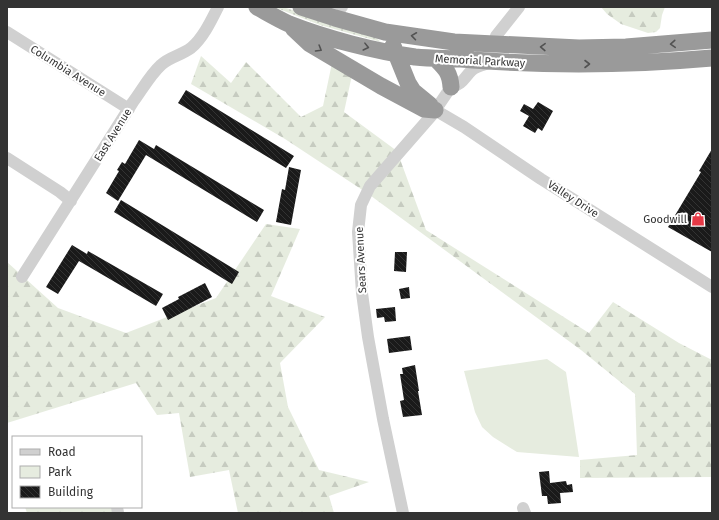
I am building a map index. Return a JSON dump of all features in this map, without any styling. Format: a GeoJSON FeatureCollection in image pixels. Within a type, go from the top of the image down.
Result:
{"type":"FeatureCollection","features":[{"type":"Feature","properties":{"kind":"highway","name":"Memorial Parkway"},"geometry":{"type":"LineString","coordinates":[[257,7],[289,24],[351,44],[397,54],[436,59],[448,58],[494,62],[616,64],[712,58]]}},
{"type":"Feature","properties":{"kind":"highway","name":"Memorial Parkway"},"geometry":{"type":"LineString","coordinates":[[301,7],[335,12],[385,32],[454,42],[580,48],[626,47],[712,40]]}},
{"type":"Feature","properties":{"kind":"highway"},"geometry":{"type":"LineString","coordinates":[[289,24],[310,44],[381,86],[424,110],[435,110]]}},
{"type":"Feature","properties":{"kind":"highway"},"geometry":{"type":"LineString","coordinates":[[385,32],[397,54],[408,84],[413,91],[435,110]]}},
{"type":"Feature","properties":{"kind":"highway"},"geometry":{"type":"LineString","coordinates":[[436,59],[448,71],[451,87]]}},
{"type":"Feature","properties":{"kind":"street","name":"East Avenue"},"geometry":{"type":"LineString","coordinates":[[22,278],[129,109],[160,66],[191,48],[200,38],[218,7]]}},
{"type":"Feature","properties":{"kind":"street"},"geometry":{"type":"LineString","coordinates":[[495,44],[496,36],[519,7]]}},
{"type":"Feature","properties":{"kind":"street","name":"Columbia Avenue"},"geometry":{"type":"LineString","coordinates":[[7,32],[129,109]]}},
{"type":"Feature","properties":{"kind":"street","name":"Sears Avenue"},"geometry":{"type":"LineString","coordinates":[[403,513],[384,426],[362,293],[358,232],[361,205],[370,186],[435,110],[451,87],[458,86],[472,70],[480,65],[494,62]]}},
{"type":"Feature","properties":{"kind":"street","name":"Valley Drive"},"geometry":{"type":"LineString","coordinates":[[435,110],[464,127],[541,179],[712,287]]}},
{"type":"Feature","properties":{"kind":"street"},"geometry":{"type":"LineString","coordinates":[[7,158],[60,192],[71,201]]}},
{"type":"Feature","properties":{"kind":"green space"},"geometry":{"type":"Polygon","coordinates":[[[274,7],[283,7],[375,37],[381,42],[320,25],[274,7]]]}},
{"type":"Feature","properties":{"kind":"green space"},"geometry":{"type":"Polygon","coordinates":[[[601,7],[665,7],[660,28],[656,32],[648,33],[621,24],[607,14],[601,7]]]}},
{"type":"Feature","properties":{"kind":"green space"},"geometry":{"type":"Polygon","coordinates":[[[201,56],[231,83],[246,62],[301,117],[323,106],[332,63],[352,75],[344,112],[397,151],[426,230],[589,333],[613,302],[679,343],[712,360],[712,477],[580,478],[580,460],[637,455],[635,394],[581,350],[367,193],[285,139],[191,84],[201,56]]]}},
{"type":"Feature","properties":{"kind":"green space"},"geometry":{"type":"Polygon","coordinates":[[[266,224],[300,229],[271,296],[325,317],[280,363],[288,407],[319,470],[369,482],[329,496],[334,513],[238,513],[229,470],[190,477],[179,413],[157,415],[136,383],[7,423],[7,262],[58,308],[126,333],[216,298],[266,224]]]}},
{"type":"Feature","properties":{"kind":"green space"},"geometry":{"type":"Polygon","coordinates":[[[547,359],[566,372],[579,457],[517,452],[493,437],[482,427],[475,412],[464,371],[547,359]]]}},
{"type":"Feature","properties":{"kind":"green space"},"geometry":{"type":"Polygon","coordinates":[[[25,508],[111,508],[113,513],[27,513],[25,508]]]}},
{"type":"Feature","properties":{"kind":"building"},"geometry":{"type":"Polygon","coordinates":[[[186,90],[294,156],[286,168],[178,103],[186,90]]]}},
{"type":"Feature","properties":{"kind":"building"},"geometry":{"type":"Polygon","coordinates":[[[538,102],[553,111],[542,131],[538,128],[535,133],[523,126],[529,116],[520,111],[524,104],[533,109],[538,102]]]}},
{"type":"Feature","properties":{"kind":"building"},"geometry":{"type":"Polygon","coordinates":[[[139,140],[154,149],[156,145],[264,210],[257,222],[146,155],[118,201],[106,193],[119,171],[117,170],[122,162],[125,164],[139,140]]]}},
{"type":"Feature","properties":{"kind":"building"},"geometry":{"type":"Polygon","coordinates":[[[712,149],[712,252],[668,227],[701,172],[699,171],[712,149]]]}},
{"type":"Feature","properties":{"kind":"building"},"geometry":{"type":"Polygon","coordinates":[[[289,167],[301,170],[291,225],[276,222],[282,189],[285,190],[289,167]]]}},
{"type":"Feature","properties":{"kind":"building"},"geometry":{"type":"Polygon","coordinates":[[[121,200],[239,272],[232,284],[114,212],[121,200]]]}},
{"type":"Feature","properties":{"kind":"building"},"geometry":{"type":"Polygon","coordinates":[[[72,245],[87,254],[88,251],[163,294],[156,306],[79,261],[58,294],[46,287],[72,245]]]}},
{"type":"Feature","properties":{"kind":"building"},"geometry":{"type":"Polygon","coordinates":[[[395,252],[407,252],[406,272],[394,271],[395,252]]]}},
{"type":"Feature","properties":{"kind":"building"},"geometry":{"type":"Polygon","coordinates":[[[205,283],[212,297],[168,320],[162,308],[179,299],[178,297],[205,283]]]}},
{"type":"Feature","properties":{"kind":"building"},"geometry":{"type":"Polygon","coordinates":[[[409,287],[410,298],[401,299],[399,289],[409,287]]]}},
{"type":"Feature","properties":{"kind":"building"},"geometry":{"type":"Polygon","coordinates":[[[395,307],[396,321],[385,322],[384,317],[377,318],[376,309],[395,307]]]}},
{"type":"Feature","properties":{"kind":"building"},"geometry":{"type":"Polygon","coordinates":[[[410,336],[412,350],[389,353],[387,339],[410,336]]]}},
{"type":"Feature","properties":{"kind":"building"},"geometry":{"type":"Polygon","coordinates":[[[415,365],[422,415],[403,417],[400,401],[404,400],[400,374],[403,374],[402,368],[415,365]]]}},
{"type":"Feature","properties":{"kind":"building"},"geometry":{"type":"Polygon","coordinates":[[[549,471],[550,483],[566,481],[567,485],[572,484],[573,492],[560,493],[561,503],[548,504],[547,496],[542,496],[539,472],[549,471]]]}},
{"type":"Feature","properties":{"kind":"place","name":"Goodwill"},"geometry":{"type":"Point","coordinates":[698,219]}}]}
